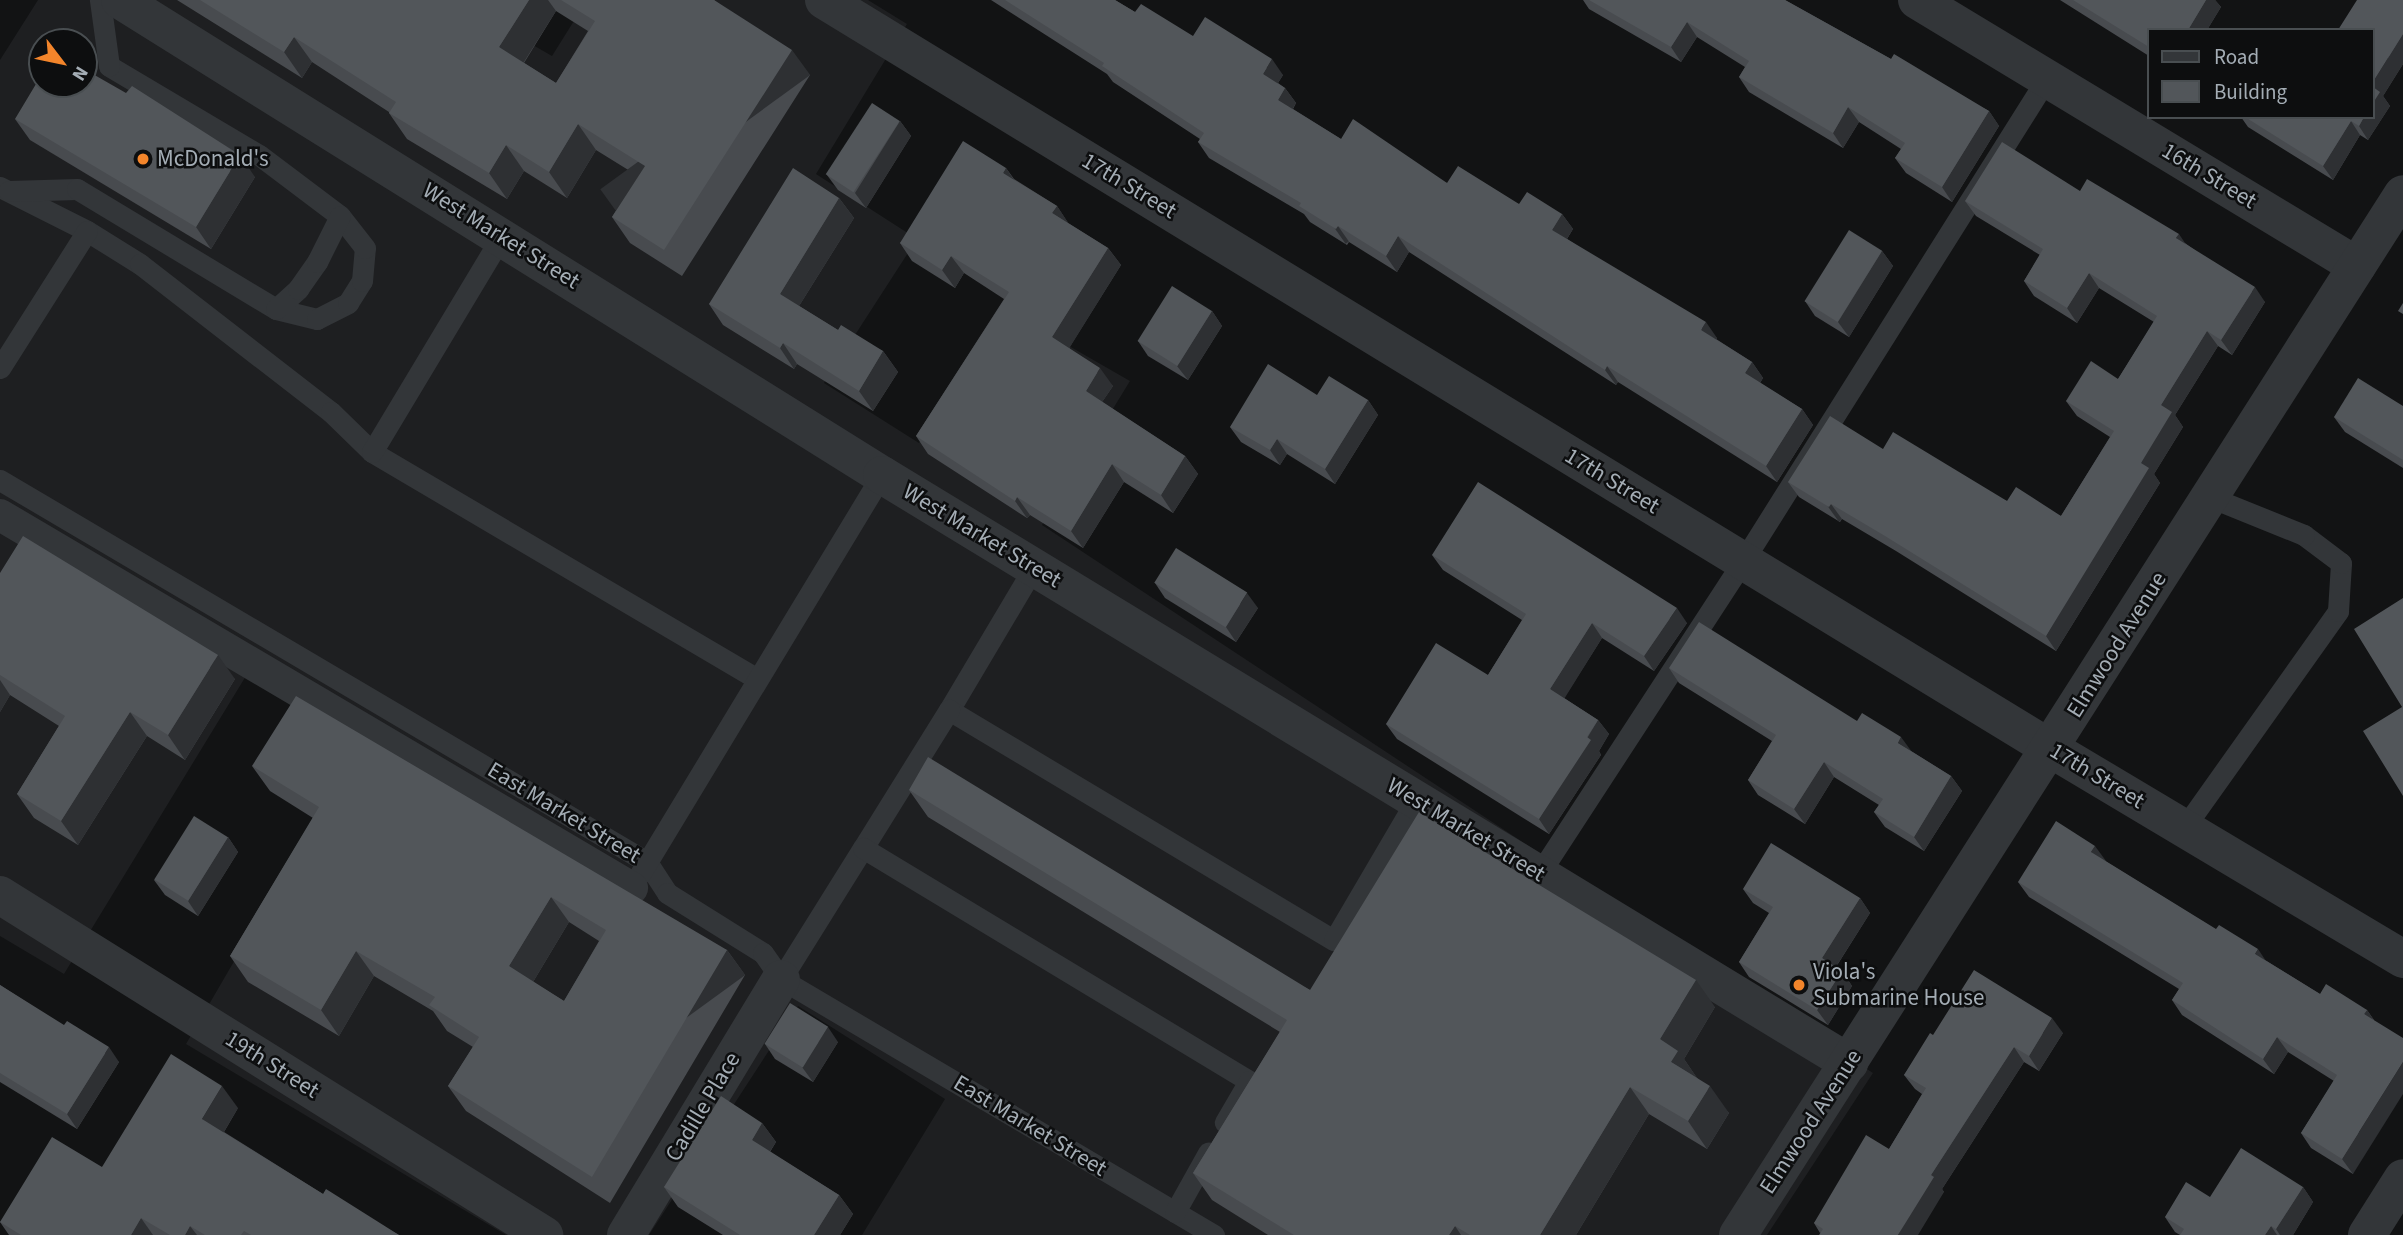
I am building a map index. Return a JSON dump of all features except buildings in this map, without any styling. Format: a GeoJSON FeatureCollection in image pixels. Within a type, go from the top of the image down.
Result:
{"type":"FeatureCollection","features":[{"type":"Feature","properties":{"kind":"street","name":"West Market Street"},"geometry":{"type":"LineString","coordinates":[[120,0],[882,475],[1849,1063]]}},
{"type":"Feature","properties":{"kind":"street","name":"17th Street"},"geometry":{"type":"LineString","coordinates":[[824,0],[2050,749],[2403,959]]}},
{"type":"Feature","properties":{"kind":"street","name":"16th Street"},"geometry":{"type":"LineString","coordinates":[[1917,0],[2357,266]]}},
{"type":"Feature","properties":{"kind":"street","name":"Elmwood Avenue"},"geometry":{"type":"LineString","coordinates":[[1738,1235],[2403,194]]}},
{"type":"Feature","properties":{"kind":"street","name":"East Market Street"},"geometry":{"type":"LineString","coordinates":[[0,515],[639,875]]}},
{"type":"Feature","properties":{"kind":"street","name":"19th Street"},"geometry":{"type":"LineString","coordinates":[[0,895],[544,1235]]}},
{"type":"Feature","properties":{"kind":"street","name":"Cadille Place"},"geometry":{"type":"LineString","coordinates":[[626,1235],[781,979]]}},
{"type":"Feature","properties":{"kind":"street"},"geometry":{"type":"LineString","coordinates":[[2367,1235],[2403,1178]]}},
{"type":"Feature","properties":{"kind":"lane"},"geometry":{"type":"LineString","coordinates":[[4,189],[77,189],[276,309],[317,319],[348,303],[362,281],[365,248],[340,216],[259,155],[109,66],[100,0]]}},
{"type":"Feature","properties":{"kind":"lane"},"geometry":{"type":"LineString","coordinates":[[1539,874],[1743,561],[2047,78]]}},
{"type":"Feature","properties":{"kind":"lane"},"geometry":{"type":"LineString","coordinates":[[4,189],[87,231],[140,264],[331,412],[372,452],[757,680]]}},
{"type":"Feature","properties":{"kind":"lane"},"geometry":{"type":"LineString","coordinates":[[276,309],[298,289],[317,262],[340,216]]}},
{"type":"Feature","properties":{"kind":"lane"},"geometry":{"type":"LineString","coordinates":[[0,368],[87,231]]}},
{"type":"Feature","properties":{"kind":"lane"},"geometry":{"type":"LineString","coordinates":[[372,452],[502,236]]}},
{"type":"Feature","properties":{"kind":"lane"},"geometry":{"type":"LineString","coordinates":[[639,875],[882,475]]}},
{"type":"Feature","properties":{"kind":"lane","name":"East Market Street"},"geometry":{"type":"LineString","coordinates":[[0,480],[763,953],[781,979],[1214,1235]]}},
{"type":"Feature","properties":{"kind":"lane"},"geometry":{"type":"LineString","coordinates":[[2184,828],[2338,611],[2341,564],[2304,535],[2210,497]]}},
{"type":"Feature","properties":{"kind":"lane"},"geometry":{"type":"LineString","coordinates":[[781,979],[949,710],[1034,567]]}},
{"type":"Feature","properties":{"kind":"lane"},"geometry":{"type":"LineString","coordinates":[[949,710],[1334,940],[1416,800]]}},
{"type":"Feature","properties":{"kind":"lane"},"geometry":{"type":"LineString","coordinates":[[863,848],[1249,1081],[1175,1212]]}},
{"type":"Feature","properties":{"kind":"shaded area"},"geometry":{"type":"Polygon","coordinates":[[[38,0],[455,0],[552,56],[587,0],[868,0],[907,24],[816,174],[917,239],[824,383],[919,443],[1003,308],[1130,381],[1042,525],[1873,1073],[1767,1235],[862,1235],[945,1099],[798,1006],[649,1235],[506,1235],[186,1044],[359,746],[246,676],[64,974],[0,936],[0,60],[38,0]]]}},
{"type":"Feature","properties":{"kind":"place","name":"McDonald's"},"geometry":{"type":"Point","coordinates":[143,159]}},
{"type":"Feature","properties":{"kind":"place","name":"Viola's Submarine House"},"geometry":{"type":"Point","coordinates":[1799,985]}}]}
